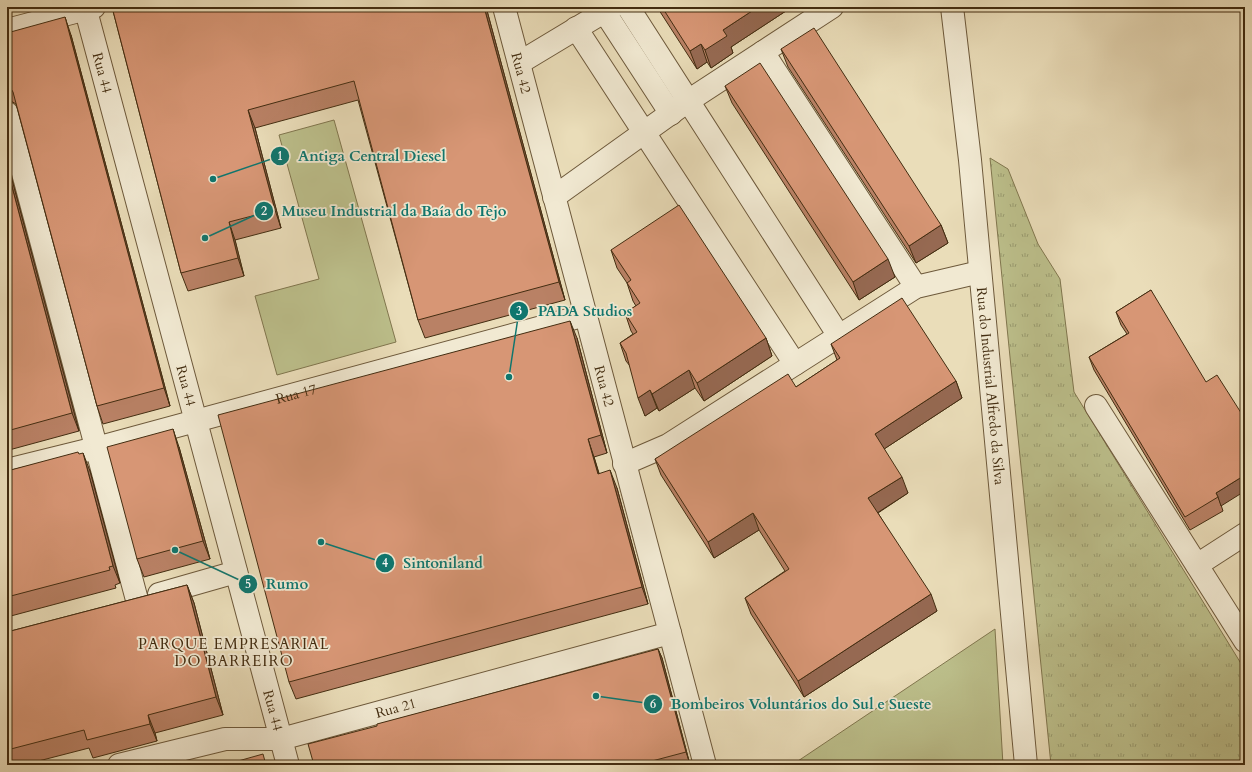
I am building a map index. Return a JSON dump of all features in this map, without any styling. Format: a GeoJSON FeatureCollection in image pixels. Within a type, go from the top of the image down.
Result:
{"type":"FeatureCollection","features":[{"type":"Feature","properties":{"kind":"street","name":"Rua 42"},"geometry":{"type":"LineString","coordinates":[[504,7],[705,765]]}},
{"type":"Feature","properties":{"kind":"street"},"geometry":{"type":"LineString","coordinates":[[628,7],[840,336]]}},
{"type":"Feature","properties":{"kind":"street"},"geometry":{"type":"LineString","coordinates":[[554,197],[688,101],[832,7]]}},
{"type":"Feature","properties":{"kind":"street","name":"Rua do Industrial Alfredo da Silva"},"geometry":{"type":"LineString","coordinates":[[952,7],[970,160],[1026,765]]}},
{"type":"Feature","properties":{"kind":"street"},"geometry":{"type":"LineString","coordinates":[[7,30],[89,8]]}},
{"type":"Feature","properties":{"kind":"street","name":"Rua 44"},"geometry":{"type":"LineString","coordinates":[[89,8],[196,421],[288,765]]}},
{"type":"Feature","properties":{"kind":"street"},"geometry":{"type":"LineString","coordinates":[[519,63],[608,9],[671,114]]}},
{"type":"Feature","properties":{"kind":"street"},"geometry":{"type":"LineString","coordinates":[[576,28],[795,364]]}},
{"type":"Feature","properties":{"kind":"street"},"geometry":{"type":"LineString","coordinates":[[763,52],[916,287]]}},
{"type":"Feature","properties":{"kind":"street"},"geometry":{"type":"LineString","coordinates":[[7,113],[96,448],[129,602],[236,572]]}},
{"type":"Feature","properties":{"kind":"street"},"geometry":{"type":"LineString","coordinates":[[624,464],[668,445],[916,287],[980,272]]}},
{"type":"Feature","properties":{"kind":"street","name":"Rua 17"},"geometry":{"type":"LineString","coordinates":[[7,470],[96,448],[586,315]]}},
{"type":"Feature","properties":{"kind":"street"},"geometry":{"type":"LineString","coordinates":[[1096,406],[1245,641]]}},
{"type":"Feature","properties":{"kind":"street"},"geometry":{"type":"LineString","coordinates":[[1197,565],[1245,534]]}},
{"type":"Feature","properties":{"kind":"street","name":"Rua 21"},"geometry":{"type":"LineString","coordinates":[[119,765],[224,739],[281,740],[670,633]]}},
{"type":"Feature","properties":{"kind":"green space"},"geometry":{"type":"Polygon","coordinates":[[[334,120],[396,342],[277,375],[255,296],[319,279],[279,135],[334,120]]]}},
{"type":"Feature","properties":{"kind":"green space"},"geometry":{"type":"Polygon","coordinates":[[[990,158],[1008,169],[1038,244],[1060,279],[1074,392],[1245,670],[1245,765],[1051,765],[990,158]]]}},
{"type":"Feature","properties":{"kind":"green space"},"geometry":{"type":"Polygon","coordinates":[[[995,629],[1003,765],[792,765],[995,629]]]}},
{"type":"Feature","properties":{"kind":"building"},"geometry":{"type":"Polygon","coordinates":[[[112,7],[484,7],[559,282],[418,320],[354,81],[248,110],[275,210],[229,222],[238,258],[181,273],[112,7]]]}},
{"type":"Feature","properties":{"kind":"building"},"geometry":{"type":"Polygon","coordinates":[[[662,7],[758,7],[723,30],[727,36],[705,50],[701,44],[690,51],[662,7]]]}},
{"type":"Feature","properties":{"kind":"building"},"geometry":{"type":"Polygon","coordinates":[[[65,17],[164,388],[97,406],[13,92],[7,85],[7,33],[65,17]]]}},
{"type":"Feature","properties":{"kind":"building"},"geometry":{"type":"Polygon","coordinates":[[[814,28],[941,225],[909,246],[781,49],[814,28]]]}},
{"type":"Feature","properties":{"kind":"building"},"geometry":{"type":"Polygon","coordinates":[[[760,63],[888,259],[853,282],[725,86],[760,63]]]}},
{"type":"Feature","properties":{"kind":"building"},"geometry":{"type":"Polygon","coordinates":[[[7,168],[72,413],[7,431],[7,168]]]}},
{"type":"Feature","properties":{"kind":"building"},"geometry":{"type":"Polygon","coordinates":[[[679,205],[766,338],[697,383],[689,370],[652,394],[650,390],[638,398],[626,353],[620,343],[637,332],[625,313],[640,303],[627,283],[631,280],[611,250],[679,205]]]}},
{"type":"Feature","properties":{"kind":"building"},"geometry":{"type":"Polygon","coordinates":[[[1151,290],[1206,382],[1217,375],[1245,419],[1245,475],[1216,493],[1218,497],[1185,517],[1089,357],[1129,333],[1116,312],[1151,290]]]}},
{"type":"Feature","properties":{"kind":"building"},"geometry":{"type":"Polygon","coordinates":[[[902,298],[956,381],[875,434],[902,477],[868,498],[931,594],[798,681],[745,598],[789,569],[753,513],[708,542],[655,459],[788,374],[796,387],[840,358],[831,344],[902,298]]]}},
{"type":"Feature","properties":{"kind":"building"},"geometry":{"type":"Polygon","coordinates":[[[570,321],[601,435],[588,439],[598,474],[610,470],[642,587],[289,682],[218,415],[570,321]]]}},
{"type":"Feature","properties":{"kind":"building"},"geometry":{"type":"Polygon","coordinates":[[[173,429],[203,541],[137,559],[107,447],[173,429]]]}},
{"type":"Feature","properties":{"kind":"building"},"geometry":{"type":"Polygon","coordinates":[[[78,452],[79,454],[83,453],[113,566],[109,567],[110,570],[7,597],[7,471],[78,452]]]}},
{"type":"Feature","properties":{"kind":"building"},"geometry":{"type":"Polygon","coordinates":[[[187,585],[216,697],[148,715],[150,724],[87,740],[84,730],[7,750],[7,632],[187,585]]]}},
{"type":"Feature","properties":{"kind":"building"},"geometry":{"type":"Polygon","coordinates":[[[658,649],[686,752],[637,765],[314,765],[308,744],[377,726],[377,724],[658,649]]]}},
{"type":"Feature","properties":{"kind":"building"},"geometry":{"type":"Polygon","coordinates":[[[263,754],[266,765],[230,765],[232,764],[231,763],[263,754]]]}},
{"type":"Feature","properties":{"kind":"place","name":"Antiga Central Diesel"},"geometry":{"type":"Point","coordinates":[213,179]}},
{"type":"Feature","properties":{"kind":"place","name":"Museu Industrial da Baía do Tejo"},"geometry":{"type":"Point","coordinates":[205,238]}},
{"type":"Feature","properties":{"kind":"place","name":"PADA Studios"},"geometry":{"type":"Point","coordinates":[509,377]}},
{"type":"Feature","properties":{"kind":"place","name":"Sintoniland"},"geometry":{"type":"Point","coordinates":[321,542]}},
{"type":"Feature","properties":{"kind":"place","name":"Rumo"},"geometry":{"type":"Point","coordinates":[175,550]}},
{"type":"Feature","properties":{"kind":"place","name":"Bombeiros Voluntários do Sul e Sueste"},"geometry":{"type":"Point","coordinates":[596,696]}},
{"type":"Feature","properties":{"kind":"district","name":"PARQUE EMPRESARIAL DO BARREIRO"},"geometry":{"type":"Point","coordinates":[234,652]}}]}
